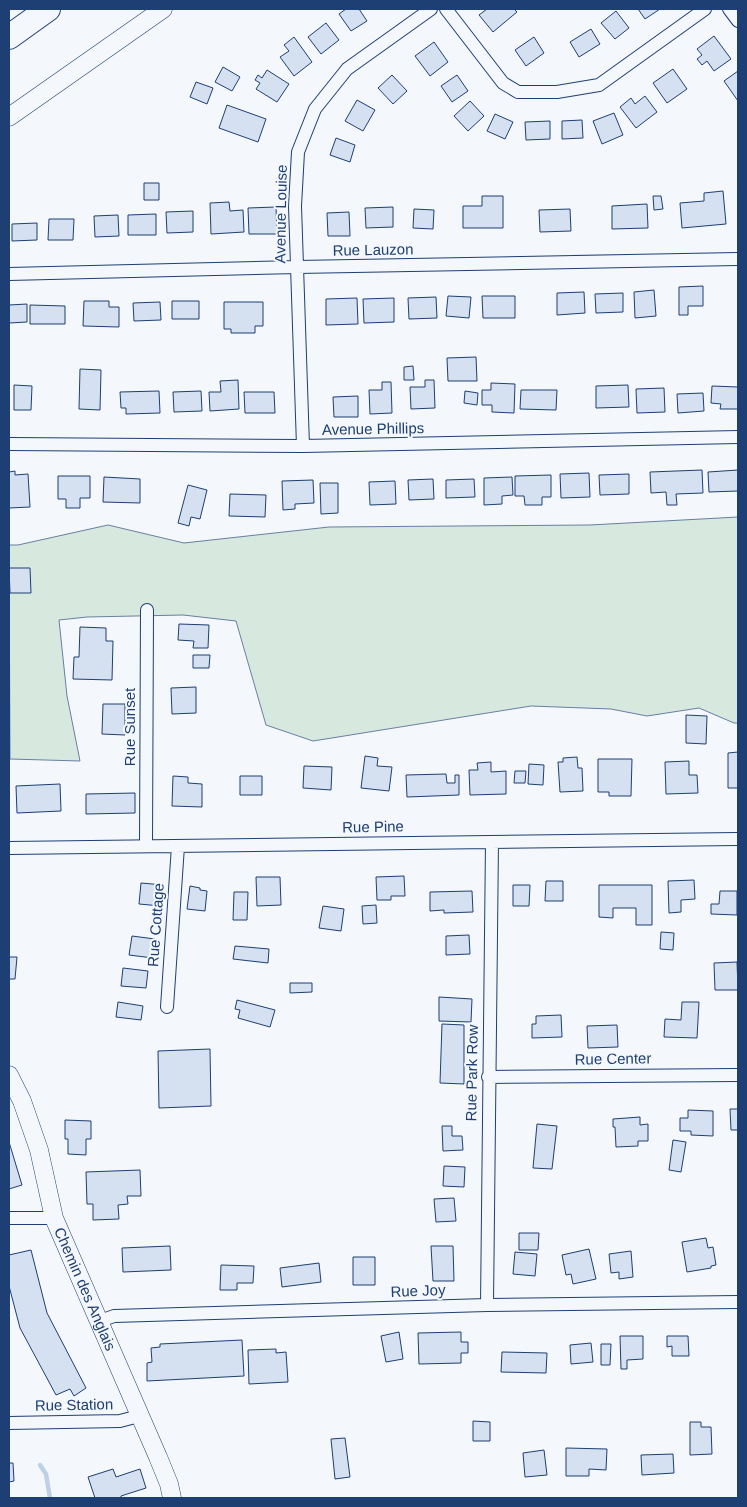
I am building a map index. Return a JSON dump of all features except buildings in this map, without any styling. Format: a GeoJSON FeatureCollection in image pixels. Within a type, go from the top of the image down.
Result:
{"type":"FeatureCollection","features":[{"type":"Feature","properties":{"kind":"highway"},"geometry":{"type":"LineString","coordinates":[[9,36],[48,9]]}},
{"type":"Feature","properties":{"kind":"street"},"geometry":{"type":"LineString","coordinates":[[9,118],[163,9]]}},
{"type":"Feature","properties":{"kind":"street","name":"Avenue Louise"},"geometry":{"type":"LineString","coordinates":[[303,446],[297,267],[296,206],[298,152],[315,109],[347,68],[431,9]]}},
{"type":"Feature","properties":{"kind":"street"},"geometry":{"type":"LineString","coordinates":[[446,9],[503,83],[518,92],[557,92],[599,85],[705,9]]}},
{"type":"Feature","properties":{"kind":"street"},"geometry":{"type":"LineString","coordinates":[[729,9],[738,21]]}},
{"type":"Feature","properties":{"kind":"street","name":"Rue Lauzon"},"geometry":{"type":"LineString","coordinates":[[9,274],[738,259]]}},
{"type":"Feature","properties":{"kind":"street","name":"Avenue Phillips"},"geometry":{"type":"LineString","coordinates":[[9,444],[303,446],[738,437]]}},
{"type":"Feature","properties":{"kind":"street","name":"Rue Sunset"},"geometry":{"type":"LineString","coordinates":[[146,845],[147,610]]}},
{"type":"Feature","properties":{"kind":"street","name":"Rue Pine"},"geometry":{"type":"LineString","coordinates":[[9,848],[738,839]]}},
{"type":"Feature","properties":{"kind":"street","name":"Rue Park Row"},"geometry":{"type":"LineString","coordinates":[[487,1305],[492,842]]}},
{"type":"Feature","properties":{"kind":"street","name":"Rue Cottage"},"geometry":{"type":"LineString","coordinates":[[167,1007],[178,846]]}},
{"type":"Feature","properties":{"kind":"street","name":"Rue Center"},"geometry":{"type":"LineString","coordinates":[[488,1077],[738,1074]]}},
{"type":"Feature","properties":{"kind":"street","name":"Chemin des Anglais"},"geometry":{"type":"LineString","coordinates":[[9,1075],[22,1101],[39,1150],[54,1218],[169,1484],[172,1498]]}},
{"type":"Feature","properties":{"kind":"street"},"geometry":{"type":"LineString","coordinates":[[9,1218],[54,1218]]}},
{"type":"Feature","properties":{"kind":"street","name":"Rue Joy"},"geometry":{"type":"LineString","coordinates":[[100,1321],[114,1316],[487,1305],[738,1302]]}},
{"type":"Feature","properties":{"kind":"street","name":"Rue Station"},"geometry":{"type":"LineString","coordinates":[[9,1423],[120,1421],[139,1416]]}},
{"type":"Feature","properties":{"kind":"shaded area"},"geometry":{"type":"Polygon","coordinates":[[[738,517],[738,723],[699,708],[647,716],[611,709],[531,706],[313,741],[266,725],[236,621],[183,615],[87,617],[59,620],[67,696],[80,761],[10,759],[9,545],[18,545],[108,525],[184,543],[329,527],[590,525],[738,517]]]}},
{"type":"Feature","properties":{"kind":"waterway"},"geometry":{"type":"LineString","coordinates":[[40,1465],[46,1474],[50,1498]]}}]}
